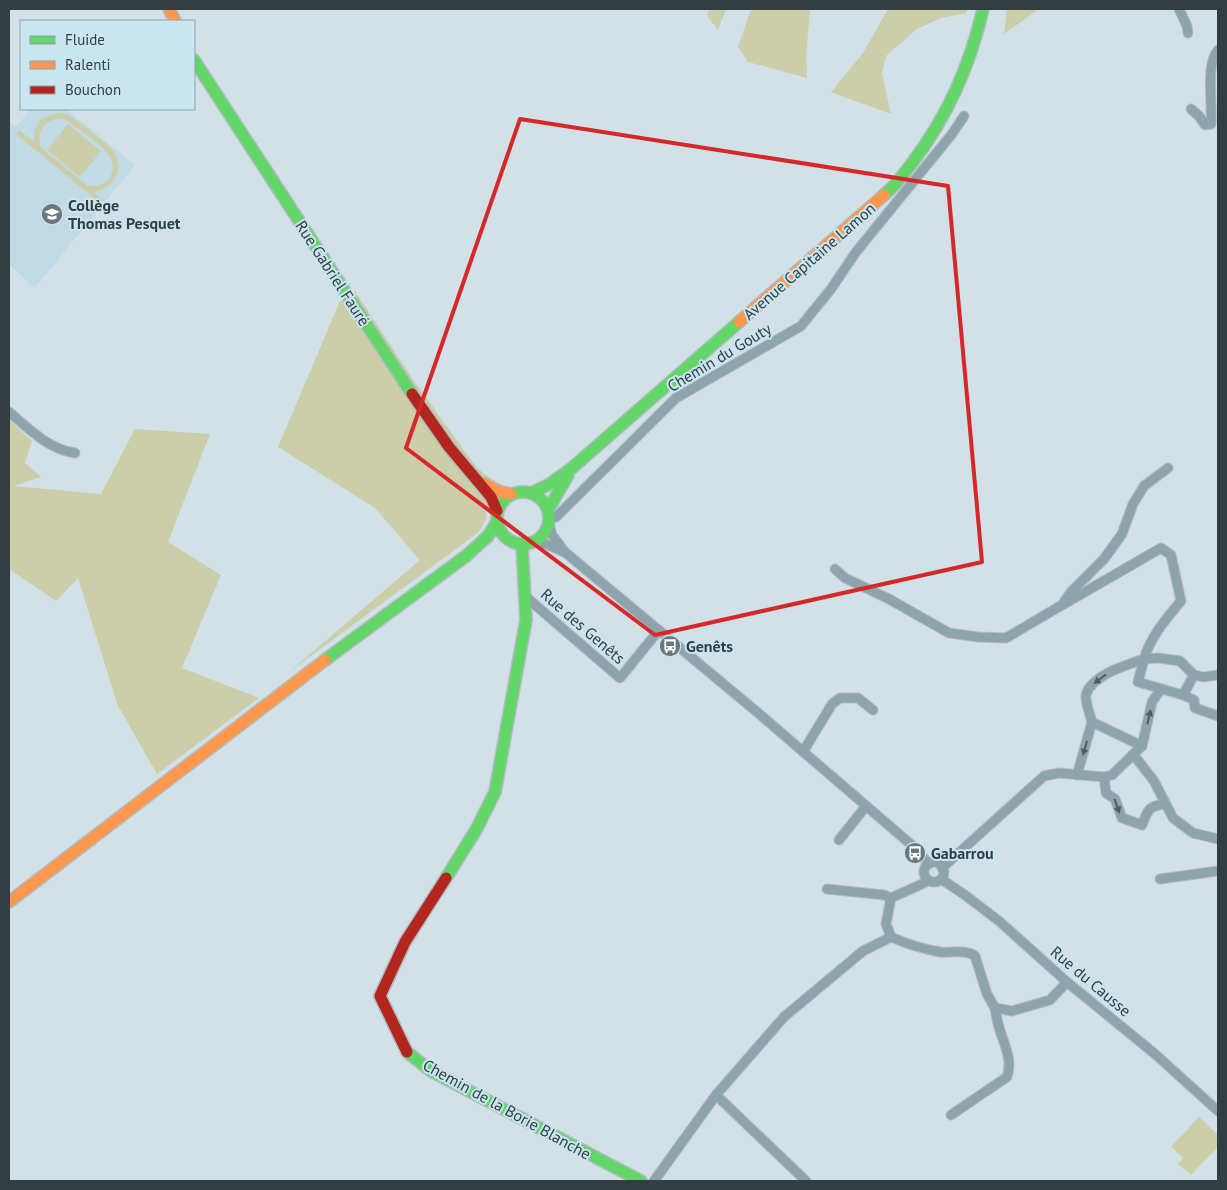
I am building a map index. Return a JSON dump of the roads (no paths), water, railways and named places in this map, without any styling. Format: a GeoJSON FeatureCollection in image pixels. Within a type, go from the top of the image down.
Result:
{"type":"FeatureCollection","features":[{"type":"Feature","properties":{"kind":"main road"},"geometry":{"type":"LineString","coordinates":[[168,9],[174,20]]}},
{"type":"Feature","properties":{"kind":"main road","name":"Avenue Capitaine Lamon"},"geometry":{"type":"LineString","coordinates":[[530,492],[550,484],[572,468],[872,207],[903,175],[933,135],[959,87],[974,48],[983,9]]}},
{"type":"Feature","properties":{"kind":"main road","name":"Rue Gabriel Fauré"},"geometry":{"type":"LineString","coordinates":[[195,62],[441,436],[494,500],[497,516]]}},
{"type":"Feature","properties":{"kind":"main road","name":"Avenue Capitaine Lamon"},"geometry":{"type":"LineString","coordinates":[[549,517],[554,497],[572,468]]}},
{"type":"Feature","properties":{"kind":"main road","name":"Rue Gabriel Fauré"},"geometry":{"type":"LineString","coordinates":[[479,481],[499,492],[511,494]]}},
{"type":"Feature","properties":{"kind":"main road"},"geometry":{"type":"LineString","coordinates":[[9,902],[363,630],[466,556],[488,536],[505,498],[511,494],[530,492],[544,502],[549,517],[541,537],[534,542],[496,543],[466,556]]}},
{"type":"Feature","properties":{"kind":"main road"},"geometry":{"type":"LineString","coordinates":[[497,516],[499,529],[504,536],[516,543]]}},
{"type":"Feature","properties":{"kind":"main road","name":"Chemin de la Borie Blanche"},"geometry":{"type":"LineString","coordinates":[[516,543],[526,597],[526,620],[495,792],[476,830],[405,942],[380,996],[406,1051],[432,1071],[640,1181]]}},
{"type":"Feature","properties":{"kind":"street"},"geometry":{"type":"LineString","coordinates":[[1179,9],[1187,26],[1188,33]]}},
{"type":"Feature","properties":{"kind":"street"},"geometry":{"type":"LineString","coordinates":[[1191,109],[1206,125],[1211,124],[1212,66],[1215,53],[1218,50]]}},
{"type":"Feature","properties":{"kind":"street","name":"Chemin du Gouty"},"geometry":{"type":"LineString","coordinates":[[549,517],[556,517],[676,398],[801,326],[831,289],[856,252],[952,134],[964,116]]}},
{"type":"Feature","properties":{"kind":"street"},"geometry":{"type":"LineString","coordinates":[[9,412],[44,441],[59,449],[75,453]]}},
{"type":"Feature","properties":{"kind":"street"},"geometry":{"type":"LineString","coordinates":[[1062,605],[1071,592],[1104,559],[1122,534],[1133,504],[1144,486],[1168,468]]}},
{"type":"Feature","properties":{"kind":"street"},"geometry":{"type":"LineString","coordinates":[[549,517],[552,535],[566,553],[803,752],[918,852],[929,864]]}},
{"type":"Feature","properties":{"kind":"street"},"geometry":{"type":"LineString","coordinates":[[534,542],[546,544],[566,553]]}},
{"type":"Feature","properties":{"kind":"street"},"geometry":{"type":"LineString","coordinates":[[835,569],[845,578],[889,599],[948,633],[978,638],[1006,638],[1161,548],[1171,555],[1181,601],[1160,626],[1148,646],[1138,682],[1183,695],[1194,700],[1195,708],[1216,713]]}},
{"type":"Feature","properties":{"kind":"street","name":"Rue des Genêts"},"geometry":{"type":"LineString","coordinates":[[526,597],[620,678],[660,630]]}},
{"type":"Feature","properties":{"kind":"street"},"geometry":{"type":"LineString","coordinates":[[1077,775],[1092,722],[1086,697],[1090,687],[1110,672],[1144,659],[1158,658],[1180,662],[1194,675],[1202,677],[1218,675]]}},
{"type":"Feature","properties":{"kind":"street"},"geometry":{"type":"LineString","coordinates":[[1183,695],[1194,675]]}},
{"type":"Feature","properties":{"kind":"street"},"geometry":{"type":"LineString","coordinates":[[942,868],[1044,776],[1059,773],[1104,777],[1112,775],[1142,746],[1152,702],[1160,689]]}},
{"type":"Feature","properties":{"kind":"street"},"geometry":{"type":"LineString","coordinates":[[803,752],[832,704],[840,698],[858,698],[873,710]]}},
{"type":"Feature","properties":{"kind":"street"},"geometry":{"type":"LineString","coordinates":[[1092,722],[1142,746]]}},
{"type":"Feature","properties":{"kind":"street"},"geometry":{"type":"LineString","coordinates":[[1133,754],[1154,781],[1164,804],[1173,818],[1193,833],[1218,839]]}},
{"type":"Feature","properties":{"kind":"street"},"geometry":{"type":"LineString","coordinates":[[1104,777],[1106,793],[1115,798],[1122,818],[1142,825],[1148,810],[1153,805],[1164,804]]}},
{"type":"Feature","properties":{"kind":"street"},"geometry":{"type":"LineString","coordinates":[[839,840],[866,806]]}},
{"type":"Feature","properties":{"kind":"street"},"geometry":{"type":"LineString","coordinates":[[827,889],[884,895],[891,898],[928,880],[936,882],[941,879],[943,874],[942,868],[935,863],[929,864],[924,872],[928,880]]}},
{"type":"Feature","properties":{"kind":"street"},"geometry":{"type":"LineString","coordinates":[[1160,879],[1218,870]]}},
{"type":"Feature","properties":{"kind":"street","name":"Rue du Causse"},"geometry":{"type":"LineString","coordinates":[[941,879],[966,895],[999,921],[1067,982],[1155,1054],[1218,1111]]}},
{"type":"Feature","properties":{"kind":"street"},"geometry":{"type":"LineString","coordinates":[[891,898],[886,924],[891,937]]}},
{"type":"Feature","properties":{"kind":"street"},"geometry":{"type":"LineString","coordinates":[[654,1181],[716,1095],[784,1017],[864,951],[891,937],[921,948],[944,952],[970,953],[975,956],[987,994],[995,1008],[998,1026],[1009,1058],[1010,1068],[1007,1077],[951,1115]]}},
{"type":"Feature","properties":{"kind":"street"},"geometry":{"type":"LineString","coordinates":[[995,1008],[1012,1011],[1050,1000],[1067,982]]}},
{"type":"Feature","properties":{"kind":"street"},"geometry":{"type":"LineString","coordinates":[[716,1095],[806,1181]]}},
{"type":"Feature","properties":{"kind":"place","name":"Collège Thomas Pesquet"},"geometry":{"type":"Point","coordinates":[52,214]}},
{"type":"Feature","properties":{"kind":"place","name":"Genêts"},"geometry":{"type":"Point","coordinates":[670,646]}},
{"type":"Feature","properties":{"kind":"place","name":"Gabarrou"},"geometry":{"type":"Point","coordinates":[915,853]}}]}
